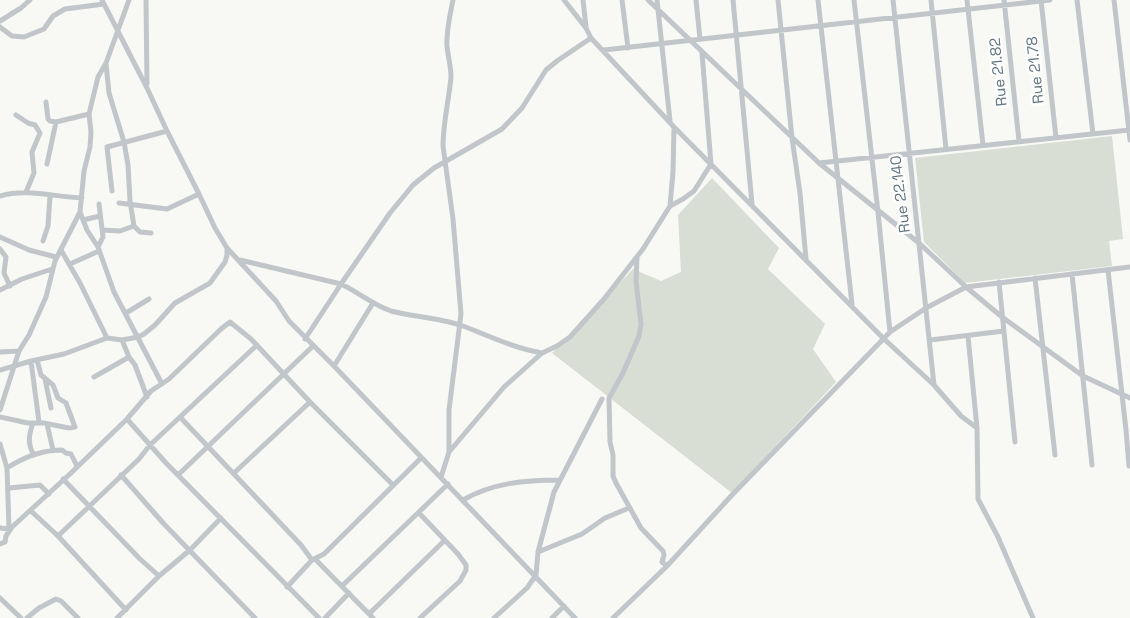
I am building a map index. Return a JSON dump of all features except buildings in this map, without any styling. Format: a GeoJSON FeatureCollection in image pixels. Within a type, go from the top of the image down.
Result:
{"type":"FeatureCollection","features":[{"type":"Feature","properties":{"kind":"street"},"geometry":{"type":"LineString","coordinates":[[0,21],[30,0]]}},
{"type":"Feature","properties":{"kind":"street"},"geometry":{"type":"LineString","coordinates":[[0,410],[19,351],[46,297],[56,257],[80,212],[84,171],[90,147],[89,114],[98,77],[106,64],[129,0]]}},
{"type":"Feature","properties":{"kind":"street"},"geometry":{"type":"LineString","coordinates":[[146,0],[147,88]]}},
{"type":"Feature","properties":{"kind":"street"},"geometry":{"type":"LineString","coordinates":[[441,477],[449,452],[449,410],[461,325],[458,265],[443,130],[451,77],[447,45],[453,0]]}},
{"type":"Feature","properties":{"kind":"street"},"geometry":{"type":"LineString","coordinates":[[564,0],[586,28],[591,38],[674,127],[852,304],[883,338],[934,385],[961,416],[977,428]]}},
{"type":"Feature","properties":{"kind":"street"},"geometry":{"type":"LineString","coordinates":[[583,0],[586,28]]}},
{"type":"Feature","properties":{"kind":"street"},"geometry":{"type":"LineString","coordinates":[[622,0],[628,48]]}},
{"type":"Feature","properties":{"kind":"street"},"geometry":{"type":"LineString","coordinates":[[648,0],[819,163],[919,243],[966,287],[1002,317],[1083,376],[1130,398]]}},
{"type":"Feature","properties":{"kind":"street"},"geometry":{"type":"LineString","coordinates":[[657,0],[670,122]]}},
{"type":"Feature","properties":{"kind":"street"},"geometry":{"type":"LineString","coordinates":[[696,0],[700,39]]}},
{"type":"Feature","properties":{"kind":"street"},"geometry":{"type":"LineString","coordinates":[[733,0],[752,204]]}},
{"type":"Feature","properties":{"kind":"street"},"geometry":{"type":"LineString","coordinates":[[778,0],[806,259]]}},
{"type":"Feature","properties":{"kind":"street"},"geometry":{"type":"LineString","coordinates":[[818,0],[852,304]]}},
{"type":"Feature","properties":{"kind":"street"},"geometry":{"type":"LineString","coordinates":[[854,0],[890,332]]}},
{"type":"Feature","properties":{"kind":"street","name":"Rue 22.140"},"geometry":{"type":"LineString","coordinates":[[893,0],[934,385]]}},
{"type":"Feature","properties":{"kind":"street"},"geometry":{"type":"LineString","coordinates":[[931,0],[946,149]]}},
{"type":"Feature","properties":{"kind":"street"},"geometry":{"type":"LineString","coordinates":[[967,0],[983,145]]}},
{"type":"Feature","properties":{"kind":"street","name":"Rue 21.78"},"geometry":{"type":"LineString","coordinates":[[1041,0],[1056,138]]}},
{"type":"Feature","properties":{"kind":"street"},"geometry":{"type":"LineString","coordinates":[[604,50],[968,9],[1004,3],[1050,0]]}},
{"type":"Feature","properties":{"kind":"street"},"geometry":{"type":"LineString","coordinates":[[1077,0],[1093,134]]}},
{"type":"Feature","properties":{"kind":"street"},"geometry":{"type":"LineString","coordinates":[[1114,0],[1130,140]]}},
{"type":"Feature","properties":{"kind":"street"},"geometry":{"type":"LineString","coordinates":[[0,27],[12,36],[24,38],[44,29],[53,16],[65,9],[103,2],[200,194],[214,228],[227,248],[276,301],[289,321],[305,339],[334,366],[536,575],[575,618]]}},
{"type":"Feature","properties":{"kind":"street","name":"Rue 21.82"},"geometry":{"type":"LineString","coordinates":[[1004,3],[1019,141]]}},
{"type":"Feature","properties":{"kind":"street"},"geometry":{"type":"LineString","coordinates":[[305,339],[340,284],[390,213],[413,185],[446,161],[502,129],[522,108],[546,70],[591,38]]}},
{"type":"Feature","properties":{"kind":"street"},"geometry":{"type":"LineString","coordinates":[[670,206],[694,190],[711,164],[702,53]]}},
{"type":"Feature","properties":{"kind":"street"},"geometry":{"type":"LineString","coordinates":[[106,64],[109,94],[124,142],[128,165],[130,204],[134,226],[140,232],[151,233]]}},
{"type":"Feature","properties":{"kind":"street"},"geometry":{"type":"LineString","coordinates":[[46,102],[48,119],[50,121],[56,122],[89,114]]}},
{"type":"Feature","properties":{"kind":"street"},"geometry":{"type":"LineString","coordinates":[[16,115],[35,125],[40,133],[32,152],[34,170],[26,192]]}},
{"type":"Feature","properties":{"kind":"street"},"geometry":{"type":"LineString","coordinates":[[47,164],[56,122]]}},
{"type":"Feature","properties":{"kind":"street"},"geometry":{"type":"LineString","coordinates":[[449,452],[504,386],[542,353],[570,337],[604,299],[658,227],[670,206],[674,127]]}},
{"type":"Feature","properties":{"kind":"street"},"geometry":{"type":"LineString","coordinates":[[819,163],[1129,130]]}},
{"type":"Feature","properties":{"kind":"street"},"geometry":{"type":"LineString","coordinates":[[112,191],[110,160],[107,147],[167,131]]}},
{"type":"Feature","properties":{"kind":"street"},"geometry":{"type":"LineString","coordinates":[[0,196],[15,192],[26,192],[82,198]]}},
{"type":"Feature","properties":{"kind":"street"},"geometry":{"type":"LineString","coordinates":[[119,203],[148,205],[167,209],[200,194]]}},
{"type":"Feature","properties":{"kind":"street"},"geometry":{"type":"LineString","coordinates":[[43,241],[48,226],[50,196]]}},
{"type":"Feature","properties":{"kind":"street"},"geometry":{"type":"LineString","coordinates":[[70,264],[86,258],[98,249],[103,237],[99,204]]}},
{"type":"Feature","properties":{"kind":"street"},"geometry":{"type":"LineString","coordinates":[[80,212],[98,249],[114,292],[162,384]]}},
{"type":"Feature","properties":{"kind":"street"},"geometry":{"type":"LineString","coordinates":[[83,220],[100,216]]}},
{"type":"Feature","properties":{"kind":"street"},"geometry":{"type":"LineString","coordinates":[[102,230],[120,230],[134,226]]}},
{"type":"Feature","properties":{"kind":"street"},"geometry":{"type":"LineString","coordinates":[[0,237],[29,250],[56,257]]}},
{"type":"Feature","properties":{"kind":"street"},"geometry":{"type":"LineString","coordinates":[[0,370],[64,354],[107,338],[122,340],[138,337],[155,325],[175,303],[210,283],[225,262],[227,248]]}},
{"type":"Feature","properties":{"kind":"street"},"geometry":{"type":"LineString","coordinates":[[0,249],[6,259],[4,273],[10,286]]}},
{"type":"Feature","properties":{"kind":"street"},"geometry":{"type":"LineString","coordinates":[[61,250],[107,338]]}},
{"type":"Feature","properties":{"kind":"street"},"geometry":{"type":"LineString","coordinates":[[637,257],[636,281],[641,324],[639,336],[623,373],[609,398],[608,404],[613,476],[641,528],[663,551],[662,562],[667,566]]}},
{"type":"Feature","properties":{"kind":"street"},"geometry":{"type":"LineString","coordinates":[[239,260],[340,284],[373,304],[390,310],[461,325],[498,341],[542,353]]}},
{"type":"Feature","properties":{"kind":"street"},"geometry":{"type":"LineString","coordinates":[[613,618],[667,566],[732,495],[890,332],[926,308],[966,287],[1130,267]]}},
{"type":"Feature","properties":{"kind":"street"},"geometry":{"type":"LineString","coordinates":[[0,290],[22,279],[52,269]]}},
{"type":"Feature","properties":{"kind":"street"},"geometry":{"type":"LineString","coordinates":[[1108,270],[1129,466]]}},
{"type":"Feature","properties":{"kind":"street"},"geometry":{"type":"LineString","coordinates":[[1072,274],[1092,465]]}},
{"type":"Feature","properties":{"kind":"street"},"geometry":{"type":"LineString","coordinates":[[1035,278],[1055,455]]}},
{"type":"Feature","properties":{"kind":"street"},"geometry":{"type":"LineString","coordinates":[[999,282],[1015,442]]}},
{"type":"Feature","properties":{"kind":"street"},"geometry":{"type":"LineString","coordinates":[[126,313],[149,299]]}},
{"type":"Feature","properties":{"kind":"street"},"geometry":{"type":"LineString","coordinates":[[334,366],[373,304]]}},
{"type":"Feature","properties":{"kind":"street"},"geometry":{"type":"LineString","coordinates":[[0,544],[4,542],[10,529],[127,419],[151,391],[162,384],[230,322],[257,345],[310,402],[393,485]]}},
{"type":"Feature","properties":{"kind":"street"},"geometry":{"type":"LineString","coordinates":[[930,340],[1004,331]]}},
{"type":"Feature","properties":{"kind":"street"},"geometry":{"type":"LineString","coordinates":[[968,336],[977,428],[978,499],[998,537],[1034,618]]}},
{"type":"Feature","properties":{"kind":"street"},"geometry":{"type":"LineString","coordinates":[[122,340],[129,357],[135,365],[147,397]]}},
{"type":"Feature","properties":{"kind":"street"},"geometry":{"type":"LineString","coordinates":[[58,536],[150,445],[257,345]]}},
{"type":"Feature","properties":{"kind":"street"},"geometry":{"type":"LineString","coordinates":[[178,475],[313,346]]}},
{"type":"Feature","properties":{"kind":"street"},"geometry":{"type":"LineString","coordinates":[[0,352],[19,351]]}},
{"type":"Feature","properties":{"kind":"street"},"geometry":{"type":"LineString","coordinates":[[94,377],[129,357]]}},
{"type":"Feature","properties":{"kind":"street"},"geometry":{"type":"LineString","coordinates":[[0,417],[69,428],[75,426],[65,401],[58,398],[53,385],[40,374],[34,360]]}},
{"type":"Feature","properties":{"kind":"street"},"geometry":{"type":"LineString","coordinates":[[34,360],[36,422],[29,438],[30,447],[34,455]]}},
{"type":"Feature","properties":{"kind":"street"},"geometry":{"type":"LineString","coordinates":[[45,378],[51,408]]}},
{"type":"Feature","properties":{"kind":"street"},"geometry":{"type":"LineString","coordinates":[[494,618],[527,588],[536,575],[538,552],[558,480],[580,444],[602,399]]}},
{"type":"Feature","properties":{"kind":"street"},"geometry":{"type":"LineString","coordinates":[[234,473],[310,402]]}},
{"type":"Feature","properties":{"kind":"street"},"geometry":{"type":"LineString","coordinates":[[180,417],[313,560],[372,616],[444,541]]}},
{"type":"Feature","properties":{"kind":"street"},"geometry":{"type":"LineString","coordinates":[[127,419],[178,475],[319,618]]}},
{"type":"Feature","properties":{"kind":"street"},"geometry":{"type":"LineString","coordinates":[[47,424],[53,450]]}},
{"type":"Feature","properties":{"kind":"street"},"geometry":{"type":"LineString","coordinates":[[0,444],[8,468],[10,529]]}},
{"type":"Feature","properties":{"kind":"street"},"geometry":{"type":"LineString","coordinates":[[8,468],[20,460],[53,450],[63,450],[71,454],[77,466]]}},
{"type":"Feature","properties":{"kind":"street"},"geometry":{"type":"LineString","coordinates":[[287,587],[313,560],[324,554],[421,458]]}},
{"type":"Feature","properties":{"kind":"street"},"geometry":{"type":"LineString","coordinates":[[121,475],[254,618]]}},
{"type":"Feature","properties":{"kind":"street"},"geometry":{"type":"LineString","coordinates":[[63,479],[159,576]]}},
{"type":"Feature","properties":{"kind":"street"},"geometry":{"type":"LineString","coordinates":[[0,481],[8,480]]}},
{"type":"Feature","properties":{"kind":"street"},"geometry":{"type":"LineString","coordinates":[[463,500],[483,490],[502,484],[558,480]]}},
{"type":"Feature","properties":{"kind":"street"},"geometry":{"type":"LineString","coordinates":[[342,586],[448,484]]}},
{"type":"Feature","properties":{"kind":"street"},"geometry":{"type":"LineString","coordinates":[[9,488],[40,485],[49,494]]}},
{"type":"Feature","properties":{"kind":"street"},"geometry":{"type":"LineString","coordinates":[[538,552],[582,534],[605,518],[629,508]]}},
{"type":"Feature","properties":{"kind":"street"},"geometry":{"type":"LineString","coordinates":[[31,511],[58,536],[126,610]]}},
{"type":"Feature","properties":{"kind":"street"},"geometry":{"type":"LineString","coordinates":[[419,513],[463,560],[466,570],[460,580],[422,617]]}},
{"type":"Feature","properties":{"kind":"street"},"geometry":{"type":"LineString","coordinates":[[117,618],[159,576],[190,550],[221,518]]}},
{"type":"Feature","properties":{"kind":"street"},"geometry":{"type":"LineString","coordinates":[[0,528],[10,529]]}},
{"type":"Feature","properties":{"kind":"street"},"geometry":{"type":"LineString","coordinates":[[325,618],[349,593]]}},
{"type":"Feature","properties":{"kind":"street"},"geometry":{"type":"LineString","coordinates":[[0,598],[21,618]]}},
{"type":"Feature","properties":{"kind":"street"},"geometry":{"type":"LineString","coordinates":[[27,618],[56,598],[78,618]]}},
{"type":"Feature","properties":{"kind":"street"},"geometry":{"type":"LineString","coordinates":[[552,618],[564,606]]}},
{"type":"Feature","properties":{"kind":"shaded area"},"geometry":{"type":"Polygon","coordinates":[[[1112,136],[1123,239],[1109,241],[1112,266],[965,283],[924,242],[915,158],[1112,136]]]}},
{"type":"Feature","properties":{"kind":"shaded area"},"geometry":{"type":"Polygon","coordinates":[[[712,178],[779,248],[768,269],[825,324],[813,349],[836,382],[732,493],[552,353],[633,269],[661,281],[681,272],[678,215],[712,178]]]}}]}
